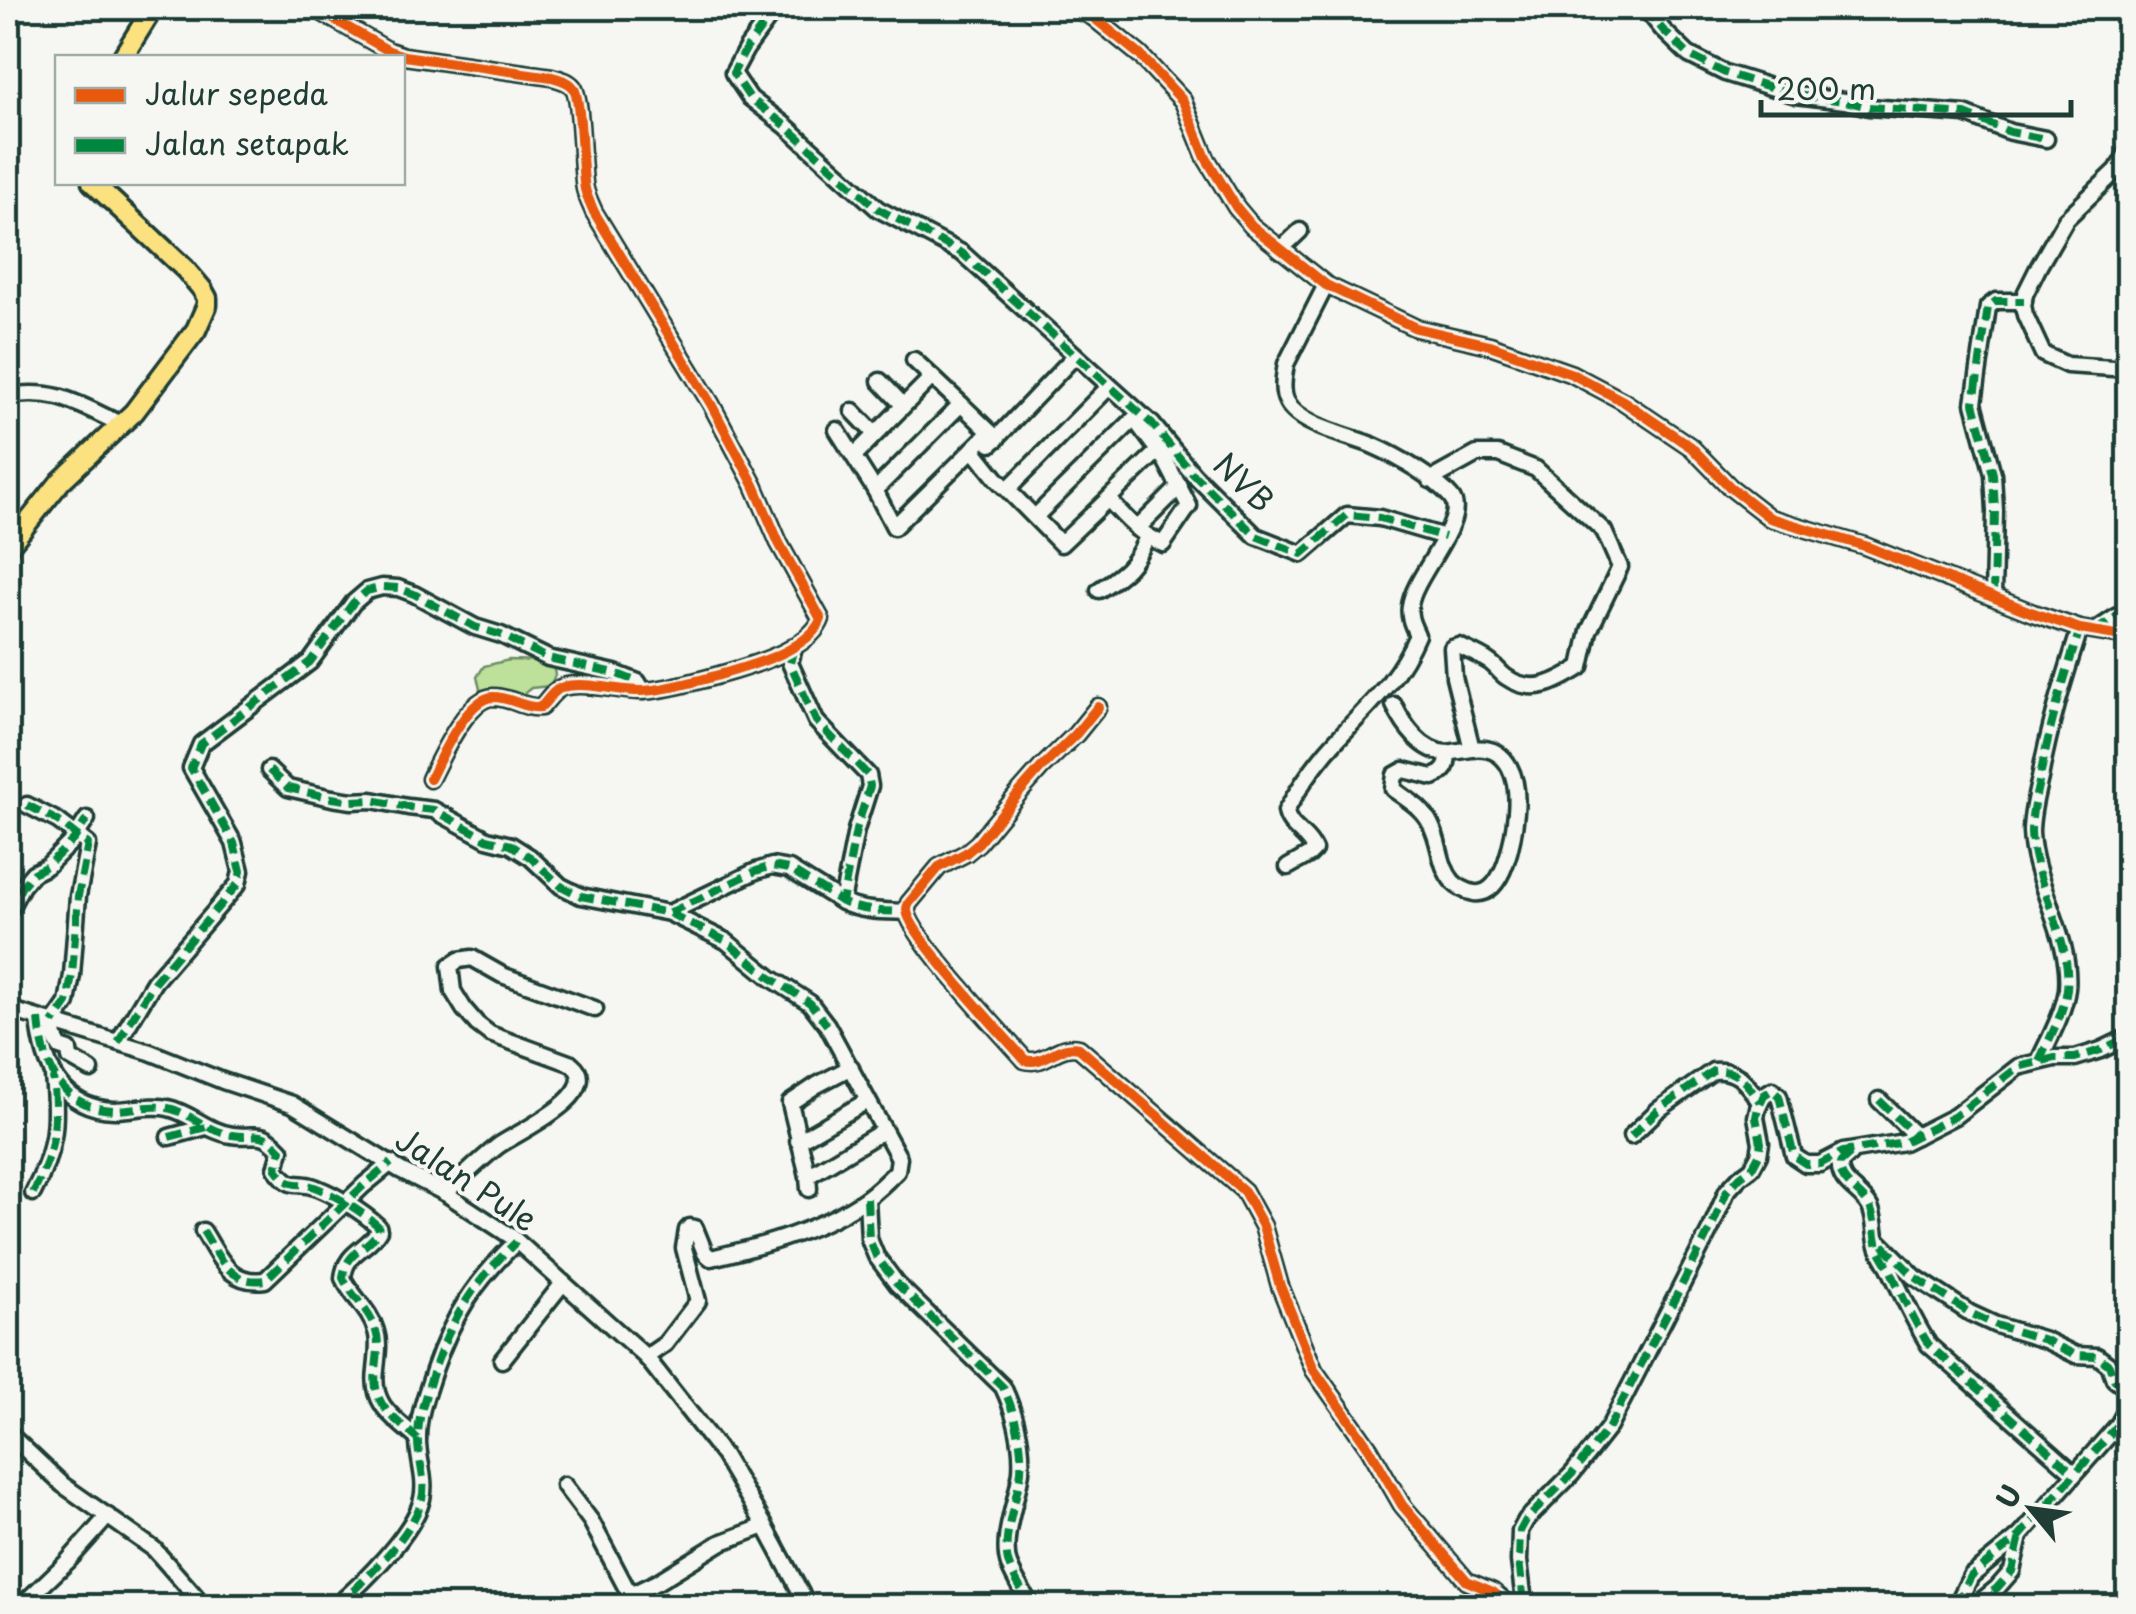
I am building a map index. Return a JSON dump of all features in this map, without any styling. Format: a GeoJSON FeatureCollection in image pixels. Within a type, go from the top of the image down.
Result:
{"type":"FeatureCollection","features":[{"type":"Feature","properties":{"kind":"main road"},"geometry":{"type":"LineString","coordinates":[[124,55],[153,8]]}},
{"type":"Feature","properties":{"kind":"main road"},"geometry":{"type":"LineString","coordinates":[[8,547],[61,482],[134,412],[196,330],[207,305],[207,298],[185,269],[95,185]]}},
{"type":"Feature","properties":{"kind":"street"},"geometry":{"type":"LineString","coordinates":[[314,8],[401,55]]}},
{"type":"Feature","properties":{"kind":"street"},"geometry":{"type":"LineString","coordinates":[[776,8],[732,73],[750,98],[878,209],[962,253],[1056,338],[1134,419],[1158,451],[1189,506],[1163,544],[1142,533],[1109,500]]}},
{"type":"Feature","properties":{"kind":"street"},"geometry":{"type":"LineString","coordinates":[[1076,8],[1127,44],[1182,102],[1206,158],[1236,207],[1252,226],[1326,285],[1416,328],[1490,345],[1572,374],[1647,415],[1691,447],[1730,487],[1770,518],[1865,546],[2033,614],[2128,637]]}},
{"type":"Feature","properties":{"kind":"street"},"geometry":{"type":"LineString","coordinates":[[1644,8],[1689,55],[1725,73],[1796,94],[1869,107],[1965,114],[2010,132],[2046,139]]}},
{"type":"Feature","properties":{"kind":"street"},"geometry":{"type":"LineString","coordinates":[[405,56],[552,77],[572,86],[579,99],[586,190],[594,212],[711,404],[821,619],[794,648],[723,672],[643,691],[566,686],[554,692],[541,707],[534,708],[508,698],[481,700],[452,737],[430,779]]}},
{"type":"Feature","properties":{"kind":"street"},"geometry":{"type":"LineString","coordinates":[[2128,151],[2117,170],[2066,220],[2024,301],[2025,315],[2043,354],[2066,366],[2128,369]]}},
{"type":"Feature","properties":{"kind":"street"},"geometry":{"type":"LineString","coordinates":[[1280,250],[1300,232]]}},
{"type":"Feature","properties":{"kind":"street"},"geometry":{"type":"LineString","coordinates":[[1288,868],[1314,850],[1310,841],[1289,822],[1286,810],[1327,752],[1387,688],[1410,651],[1417,636],[1409,608],[1413,592],[1456,516],[1450,495],[1430,480],[1387,452],[1300,416],[1286,401],[1286,364],[1326,285]]}},
{"type":"Feature","properties":{"kind":"street"},"geometry":{"type":"LineString","coordinates":[[1993,596],[1992,474],[1974,404],[1988,306],[1996,301],[2024,301]]}},
{"type":"Feature","properties":{"kind":"street"},"geometry":{"type":"LineString","coordinates":[[914,360],[994,436]]}},
{"type":"Feature","properties":{"kind":"street"},"geometry":{"type":"LineString","coordinates":[[837,430],[876,490],[894,527],[1078,362]]}},
{"type":"Feature","properties":{"kind":"street","name":"NVB"},"geometry":{"type":"LineString","coordinates":[[1078,362],[1152,424],[1193,474],[1256,536],[1302,554],[1347,515],[1380,518],[1445,538]]}},
{"type":"Feature","properties":{"kind":"street"},"geometry":{"type":"LineString","coordinates":[[854,455],[932,377]]}},
{"type":"Feature","properties":{"kind":"street"},"geometry":{"type":"LineString","coordinates":[[880,382],[903,405]]}},
{"type":"Feature","properties":{"kind":"street"},"geometry":{"type":"LineString","coordinates":[[8,396],[30,392],[53,394],[121,424]]}},
{"type":"Feature","properties":{"kind":"street"},"geometry":{"type":"LineString","coordinates":[[1008,489],[1106,392]]}},
{"type":"Feature","properties":{"kind":"street"},"geometry":{"type":"LineString","coordinates":[[876,490],[961,404]]}},
{"type":"Feature","properties":{"kind":"street"},"geometry":{"type":"LineString","coordinates":[[853,410],[875,434]]}},
{"type":"Feature","properties":{"kind":"street"},"geometry":{"type":"LineString","coordinates":[[1036,516],[1134,419]]}},
{"type":"Feature","properties":{"kind":"street"},"geometry":{"type":"LineString","coordinates":[[977,452],[1061,544],[1158,451]]}},
{"type":"Feature","properties":{"kind":"street"},"geometry":{"type":"LineString","coordinates":[[1430,480],[1476,454],[1498,454],[1536,469],[1604,531],[1620,567],[1589,631],[1581,667],[1558,681],[1533,688],[1520,685],[1489,662],[1459,646],[1452,648],[1454,677],[1472,749]]}},
{"type":"Feature","properties":{"kind":"street"},"geometry":{"type":"LineString","coordinates":[[1099,590],[1136,561],[1142,533],[1180,486]]}},
{"type":"Feature","properties":{"kind":"street"},"geometry":{"type":"LineString","coordinates":[[118,1042],[154,982],[238,884],[241,871],[234,843],[191,768],[202,744],[310,662],[367,591],[382,586],[398,588],[548,658],[615,673],[638,682],[643,691]]}},
{"type":"Feature","properties":{"kind":"street"},"geometry":{"type":"LineString","coordinates":[[2039,1061],[2067,990],[2064,954],[2035,856],[2031,829],[2051,721],[2087,630],[2128,610]]}},
{"type":"Feature","properties":{"kind":"street"},"geometry":{"type":"LineString","coordinates":[[794,648],[790,663],[816,720],[868,775],[870,786],[856,830],[842,902]]}},
{"type":"Feature","properties":{"kind":"street"},"geometry":{"type":"LineString","coordinates":[[1394,705],[1406,727],[1433,751],[1447,754],[1491,748],[1503,756],[1515,783],[1517,806],[1509,856],[1483,893],[1468,892],[1452,881],[1432,827],[1415,804],[1393,789],[1394,775],[1404,770],[1434,777],[1439,774],[1448,763],[1447,754]]}},
{"type":"Feature","properties":{"kind":"street"},"geometry":{"type":"LineString","coordinates":[[1098,707],[978,843],[966,854],[939,867],[912,898],[907,912],[928,949],[1025,1060],[1038,1062],[1064,1047],[1078,1048],[1244,1191],[1264,1226],[1280,1286],[1314,1370],[1369,1448],[1402,1505],[1467,1581],[1522,1605],[1520,1531],[1609,1427],[1727,1191],[1752,1168],[1759,1155],[1756,1118],[1760,1102],[1770,1090],[1776,1092],[1783,1111],[1794,1156],[1806,1164],[1820,1164],[1855,1149],[1882,1147],[1916,1136],[1956,1116],[2018,1067],[2055,1058],[2075,1058],[2128,1036]]}},
{"type":"Feature","properties":{"kind":"street"},"geometry":{"type":"LineString","coordinates":[[270,770],[288,788],[352,802],[372,800],[434,810],[487,839],[511,845],[530,856],[561,886],[581,896],[669,913],[726,942],[810,1003],[827,1025],[899,1158],[898,1171],[867,1198],[808,1230],[759,1247],[712,1258],[705,1254],[695,1228],[690,1227],[684,1248],[698,1301],[665,1344],[646,1357]]}},
{"type":"Feature","properties":{"kind":"street"},"geometry":{"type":"LineString","coordinates":[[27,806],[58,821],[88,844],[78,896],[67,1003],[46,1021]]}},
{"type":"Feature","properties":{"kind":"street"},"geometry":{"type":"LineString","coordinates":[[8,912],[33,873],[47,866],[87,820]]}},
{"type":"Feature","properties":{"kind":"street"},"geometry":{"type":"LineString","coordinates":[[669,913],[772,866],[789,869],[849,906],[907,912]]}},
{"type":"Feature","properties":{"kind":"street"},"geometry":{"type":"LineString","coordinates":[[445,1193],[501,1144],[552,1114],[572,1094],[580,1074],[572,1064],[490,1034],[464,1009],[453,990],[450,966],[472,958],[502,975],[595,1009]]}},
{"type":"Feature","properties":{"kind":"street","name":"Jalan Pule"},"geometry":{"type":"LineString","coordinates":[[8,1009],[118,1042],[292,1104],[445,1193],[516,1242],[646,1357],[723,1455],[808,1606]]}},
{"type":"Feature","properties":{"kind":"street"},"geometry":{"type":"LineString","coordinates":[[46,1021],[58,1044],[69,1050],[70,1058],[91,1070]]}},
{"type":"Feature","properties":{"kind":"street"},"geometry":{"type":"LineString","coordinates":[[33,1193],[55,1138],[46,1021]]}},
{"type":"Feature","properties":{"kind":"street"},"geometry":{"type":"LineString","coordinates":[[851,1067],[790,1103],[809,1182],[883,1130]]}},
{"type":"Feature","properties":{"kind":"street"},"geometry":{"type":"LineString","coordinates":[[1631,1136],[1658,1110],[1714,1070],[1740,1075],[1760,1102]]}},
{"type":"Feature","properties":{"kind":"street"},"geometry":{"type":"LineString","coordinates":[[52,1077],[81,1102],[97,1108],[167,1108],[233,1136],[268,1137],[281,1150],[276,1169],[284,1180],[294,1186],[313,1186],[373,1222],[379,1230],[348,1260],[343,1278],[368,1312],[377,1332],[374,1390],[380,1403],[418,1438]]}},
{"type":"Feature","properties":{"kind":"street"},"geometry":{"type":"LineString","coordinates":[[1880,1100],[1916,1136]]}},
{"type":"Feature","properties":{"kind":"street"},"geometry":{"type":"LineString","coordinates":[[798,1140],[867,1101]]}},
{"type":"Feature","properties":{"kind":"street"},"geometry":{"type":"LineString","coordinates":[[169,1137],[206,1127]]}},
{"type":"Feature","properties":{"kind":"street"},"geometry":{"type":"LineString","coordinates":[[1855,1149],[1840,1164],[1840,1173],[1869,1204],[1878,1246],[1928,1345],[2074,1473]]}},
{"type":"Feature","properties":{"kind":"street"},"geometry":{"type":"LineString","coordinates":[[203,1231],[234,1275],[245,1280],[265,1280],[391,1163]]}},
{"type":"Feature","properties":{"kind":"street"},"geometry":{"type":"LineString","coordinates":[[867,1198],[869,1239],[876,1256],[896,1284],[1003,1388],[1010,1402],[1022,1446],[1008,1562],[1032,1606]]}},
{"type":"Feature","properties":{"kind":"street"},"geometry":{"type":"LineString","coordinates":[[1877,1240],[1915,1277],[1970,1313],[2076,1354],[2097,1356],[2128,1390]]}},
{"type":"Feature","properties":{"kind":"street"},"geometry":{"type":"LineString","coordinates":[[336,1606],[382,1562],[406,1534],[416,1515],[423,1497],[418,1438],[426,1391],[453,1321],[485,1272],[516,1242]]}},
{"type":"Feature","properties":{"kind":"street"},"geometry":{"type":"LineString","coordinates":[[502,1360],[563,1284]]}},
{"type":"Feature","properties":{"kind":"street"},"geometry":{"type":"LineString","coordinates":[[1961,1606],[1960,1598],[1971,1576],[2020,1536],[2118,1424],[2128,1406]]}},
{"type":"Feature","properties":{"kind":"street"},"geometry":{"type":"LineString","coordinates":[[8,1433],[64,1484],[154,1549],[204,1606]]}},
{"type":"Feature","properties":{"kind":"street"},"geometry":{"type":"LineString","coordinates":[[564,1485],[590,1521],[632,1601],[720,1543],[765,1526]]}},
{"type":"Feature","properties":{"kind":"street"},"geometry":{"type":"LineString","coordinates":[[20,1606],[108,1516]]}},
{"type":"Feature","properties":{"kind":"street"},"geometry":{"type":"LineString","coordinates":[[1975,1606],[2012,1571],[2020,1536]]}},
{"type":"Feature","properties":{"kind":"street"},"geometry":{"type":"LineString","coordinates":[[316,1606],[327,1606]]}},
{"type":"Feature","properties":{"kind":"green space"},"geometry":{"type":"Polygon","coordinates":[[[509,660],[553,665],[555,675],[550,686],[531,688],[507,702],[481,693],[477,677],[484,666],[509,660]]]}},
{"type":"Feature","properties":{"kind":"marked path"},"geometry":{"type":"LineString","coordinates":[[776,8],[733,73],[750,98],[878,209],[962,253],[1152,424],[1193,474],[1256,536],[1302,554],[1347,515],[1380,518],[1445,537]]}},
{"type":"Feature","properties":{"kind":"marked path"},"geometry":{"type":"LineString","coordinates":[[1645,8],[1689,55],[1725,73],[1796,95],[1869,107],[1965,114],[2010,132],[2046,139]]}},
{"type":"Feature","properties":{"kind":"marked path"},"geometry":{"type":"LineString","coordinates":[[1993,596],[1993,474],[1974,403],[1988,307],[1996,301],[2024,301]]}},
{"type":"Feature","properties":{"kind":"marked path"},"geometry":{"type":"LineString","coordinates":[[118,1042],[154,982],[238,884],[241,871],[234,843],[191,768],[201,744],[310,662],[353,603],[367,591],[398,588],[548,658],[635,681]]}},
{"type":"Feature","properties":{"kind":"marked path"},"geometry":{"type":"LineString","coordinates":[[2095,631],[2128,609]]}},
{"type":"Feature","properties":{"kind":"marked path"},"geometry":{"type":"LineString","coordinates":[[2039,1061],[2063,1007],[2067,969],[2033,852],[2032,818],[2052,722],[2080,629]]}},
{"type":"Feature","properties":{"kind":"marked path"},"geometry":{"type":"LineString","coordinates":[[794,648],[790,663],[816,721],[868,775],[870,786],[856,830],[842,902],[865,909],[907,912]]}},
{"type":"Feature","properties":{"kind":"marked path"},"geometry":{"type":"LineString","coordinates":[[269,770],[288,788],[332,798],[434,810],[487,839],[511,845],[561,886],[581,896],[669,913],[726,941],[771,978],[810,1003],[827,1025]]}},
{"type":"Feature","properties":{"kind":"marked path"},"geometry":{"type":"LineString","coordinates":[[27,805],[58,821],[88,844],[78,896],[67,1003],[53,1023]]}},
{"type":"Feature","properties":{"kind":"marked path"},"geometry":{"type":"LineString","coordinates":[[8,912],[33,873],[47,866],[74,839],[87,819]]}},
{"type":"Feature","properties":{"kind":"marked path"},"geometry":{"type":"LineString","coordinates":[[669,913],[772,866],[789,869],[842,902]]}},
{"type":"Feature","properties":{"kind":"marked path"},"geometry":{"type":"LineString","coordinates":[[39,1019],[51,1068],[68,1093],[80,1102],[114,1110],[168,1108],[223,1133],[263,1136],[281,1150],[276,1169],[287,1181],[333,1195],[378,1226],[374,1237],[348,1262],[343,1278],[376,1331],[375,1382],[380,1401],[418,1439]]}},
{"type":"Feature","properties":{"kind":"marked path"},"geometry":{"type":"LineString","coordinates":[[1524,1602],[1520,1531],[1609,1427],[1727,1191],[1752,1168],[1759,1155],[1756,1117],[1764,1095],[1772,1090],[1779,1096],[1794,1156],[1806,1164],[1820,1164],[1843,1152],[1904,1142],[1955,1116],[2018,1067],[2055,1058],[2075,1058],[2128,1037]]}},
{"type":"Feature","properties":{"kind":"marked path"},"geometry":{"type":"LineString","coordinates":[[1631,1136],[1658,1110],[1713,1071],[1735,1075],[1760,1102]]}},
{"type":"Feature","properties":{"kind":"marked path"},"geometry":{"type":"LineString","coordinates":[[33,1193],[53,1137],[53,1077]]}},
{"type":"Feature","properties":{"kind":"marked path"},"geometry":{"type":"LineString","coordinates":[[1879,1100],[1916,1136]]}},
{"type":"Feature","properties":{"kind":"marked path"},"geometry":{"type":"LineString","coordinates":[[169,1137],[206,1127]]}},
{"type":"Feature","properties":{"kind":"marked path"},"geometry":{"type":"LineString","coordinates":[[1850,1154],[1840,1163],[1840,1170],[1870,1207],[1880,1251],[1929,1345],[2074,1473]]}},
{"type":"Feature","properties":{"kind":"marked path"},"geometry":{"type":"LineString","coordinates":[[203,1231],[234,1274],[265,1280],[391,1163]]}},
{"type":"Feature","properties":{"kind":"marked path"},"geometry":{"type":"LineString","coordinates":[[867,1198],[869,1239],[876,1256],[897,1284],[1003,1387],[1021,1450],[1007,1555],[1031,1606]]}},
{"type":"Feature","properties":{"kind":"marked path"},"geometry":{"type":"LineString","coordinates":[[336,1606],[386,1557],[417,1512],[423,1484],[418,1429],[434,1370],[466,1301],[516,1242]]}},
{"type":"Feature","properties":{"kind":"marked path"},"geometry":{"type":"LineString","coordinates":[[1883,1245],[1915,1277],[1970,1313],[2076,1355],[2097,1356],[2128,1390]]}},
{"type":"Feature","properties":{"kind":"marked path"},"geometry":{"type":"LineString","coordinates":[[1961,1606],[1960,1598],[1971,1576],[2020,1536],[2118,1425],[2128,1406]]}},
{"type":"Feature","properties":{"kind":"marked path"},"geometry":{"type":"LineString","coordinates":[[1975,1606],[2012,1571],[2020,1536]]}},
{"type":"Feature","properties":{"kind":"marked path"},"geometry":{"type":"LineString","coordinates":[[316,1606],[327,1606]]}},
{"type":"Feature","properties":{"kind":"cycle path"},"geometry":{"type":"LineString","coordinates":[[314,8],[401,55]]}},
{"type":"Feature","properties":{"kind":"cycle path"},"geometry":{"type":"LineString","coordinates":[[1075,8],[1093,17],[1140,55],[1183,101],[1206,158],[1236,207],[1252,226],[1326,285],[1416,328],[1490,345],[1572,374],[1623,401],[1691,447],[1730,487],[1770,518],[1865,546],[2080,629],[2128,637]]}},
{"type":"Feature","properties":{"kind":"cycle path"},"geometry":{"type":"LineString","coordinates":[[405,56],[552,77],[573,87],[585,189],[594,212],[711,404],[821,619],[811,634],[783,653],[695,681],[640,691],[571,685],[556,690],[541,707],[493,697],[483,700],[456,730],[430,779]]}},
{"type":"Feature","properties":{"kind":"cycle path"},"geometry":{"type":"LineString","coordinates":[[1098,707],[978,843],[939,867],[909,903],[911,922],[939,962],[1025,1060],[1039,1060],[1064,1049],[1079,1048],[1244,1191],[1263,1226],[1280,1286],[1314,1370],[1369,1448],[1402,1505],[1467,1581],[1493,1592],[1510,1606]]}}]}
